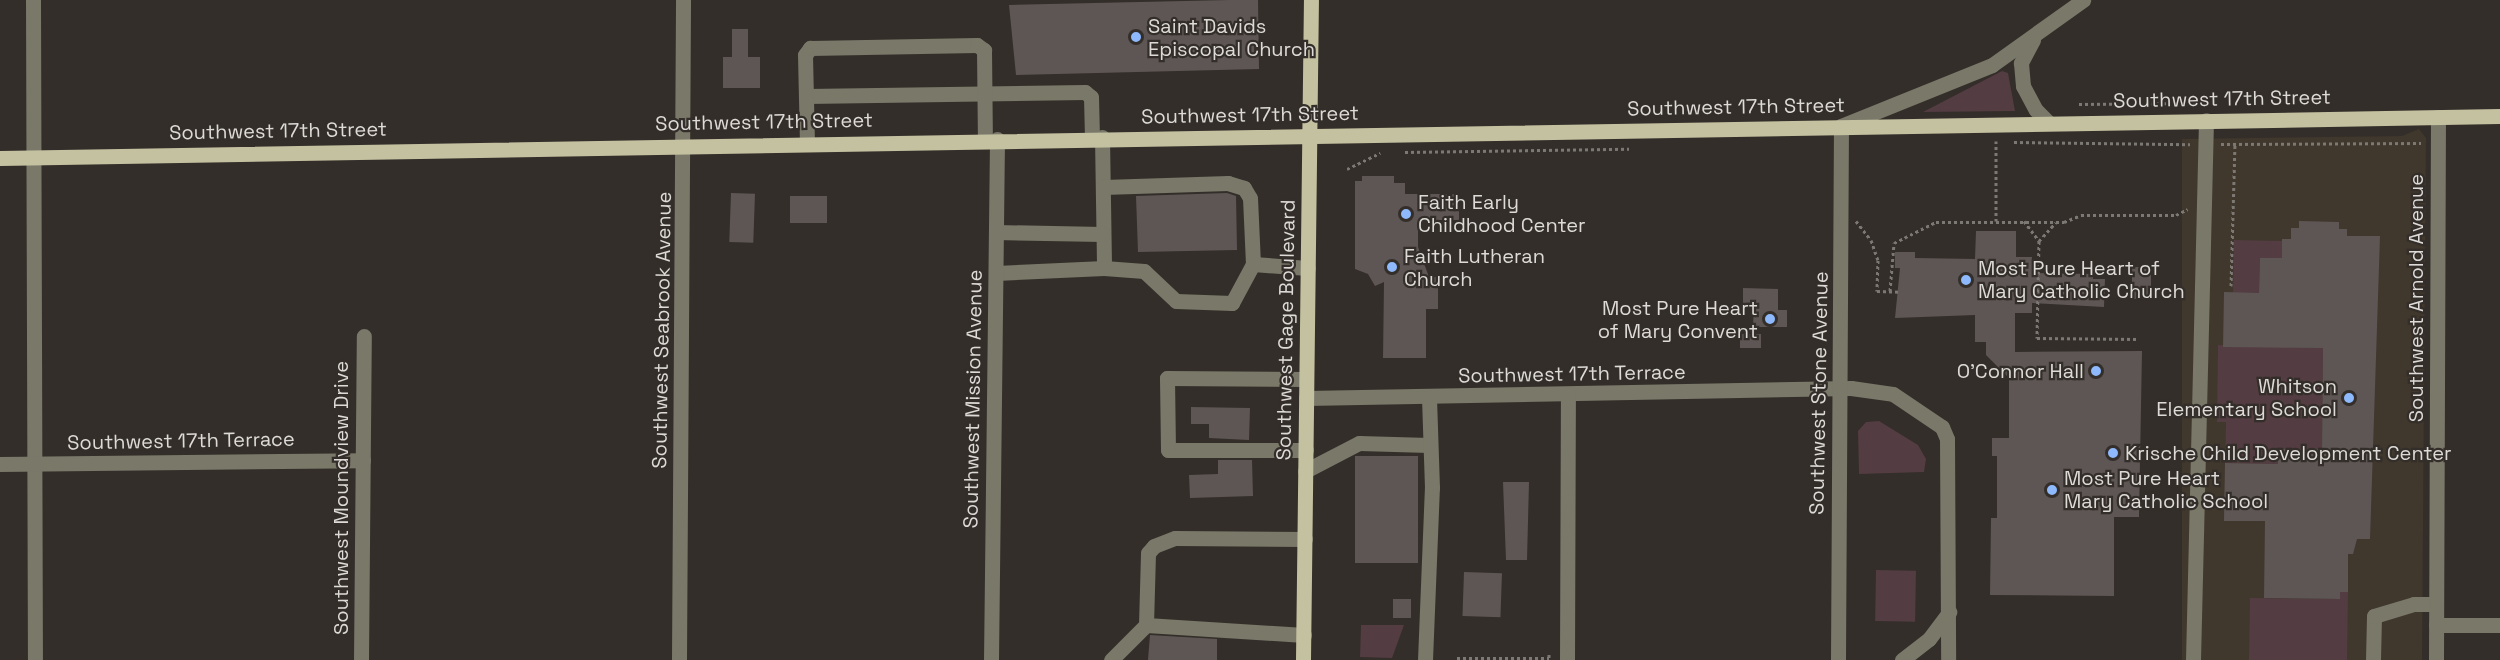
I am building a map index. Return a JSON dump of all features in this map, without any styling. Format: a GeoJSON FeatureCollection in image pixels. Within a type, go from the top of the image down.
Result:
{"type":"FeatureCollection","features":[{"type":"Feature","properties":{"kind":"main road","name":"Southwest Gage Boulevard"},"geometry":{"type":"LineString","coordinates":[[1304,660],[1311,0]]}},
{"type":"Feature","properties":{"kind":"main road","name":"Southwest 17th Street"},"geometry":{"type":"LineString","coordinates":[[0,158],[1097,137],[2500,116]]}},
{"type":"Feature","properties":{"kind":"street"},"geometry":{"type":"LineString","coordinates":[[33,0],[35,660]]}},
{"type":"Feature","properties":{"kind":"street","name":"Southwest Seabrook Avenue"},"geometry":{"type":"LineString","coordinates":[[679,660],[685,145],[683,0]]}},
{"type":"Feature","properties":{"kind":"street"},"geometry":{"type":"LineString","coordinates":[[1841,126],[1957,81],[2032,40],[2083,0]]}},
{"type":"Feature","properties":{"kind":"street"},"geometry":{"type":"LineString","coordinates":[[2032,40],[2021,63],[2023,86],[2036,110],[2049,123]]}},
{"type":"Feature","properties":{"kind":"street","name":"Southwest Mission Avenue"},"geometry":{"type":"LineString","coordinates":[[806,96],[805,55],[810,48],[977,45],[984,50],[984,93],[991,140],[996,232],[991,660]]}},
{"type":"Feature","properties":{"kind":"street"},"geometry":{"type":"LineString","coordinates":[[807,142],[806,96],[1089,93],[1097,137],[1102,187],[1104,268]]}},
{"type":"Feature","properties":{"kind":"street","name":"Southwest Arnold Avenue"},"geometry":{"type":"LineString","coordinates":[[2436,660],[2438,117]]}},
{"type":"Feature","properties":{"kind":"street"},"geometry":{"type":"LineString","coordinates":[[2193,660],[2206,120]]}},
{"type":"Feature","properties":{"kind":"street","name":"Southwest Stone Avenue"},"geometry":{"type":"LineString","coordinates":[[1838,660],[1841,126]]}},
{"type":"Feature","properties":{"kind":"street"},"geometry":{"type":"LineString","coordinates":[[996,273],[1104,268],[1144,271],[1176,301],[1232,303],[1253,264],[1250,198],[1238,184],[1102,187]]}},
{"type":"Feature","properties":{"kind":"street"},"geometry":{"type":"LineString","coordinates":[[996,232],[1103,234]]}},
{"type":"Feature","properties":{"kind":"street"},"geometry":{"type":"LineString","coordinates":[[1253,264],[1308,268]]}},
{"type":"Feature","properties":{"kind":"street","name":"Southwest Moundview Drive"},"geometry":{"type":"LineString","coordinates":[[361,660],[364,336]]}},
{"type":"Feature","properties":{"kind":"street"},"geometry":{"type":"LineString","coordinates":[[1306,379],[1167,378],[1168,450],[1306,450]]}},
{"type":"Feature","properties":{"kind":"street","name":"Southwest 17th Terrace"},"geometry":{"type":"LineString","coordinates":[[1306,398],[1882,391],[1942,427],[1947,439],[1948,660]]}},
{"type":"Feature","properties":{"kind":"street"},"geometry":{"type":"LineString","coordinates":[[1567,660],[1568,395]]}},
{"type":"Feature","properties":{"kind":"street"},"geometry":{"type":"LineString","coordinates":[[1425,660],[1432,488],[1430,397]]}},
{"type":"Feature","properties":{"kind":"street"},"geometry":{"type":"LineString","coordinates":[[1305,471],[1359,443],[1430,446]]}},
{"type":"Feature","properties":{"kind":"street","name":"Southwest 17th Terrace"},"geometry":{"type":"LineString","coordinates":[[0,464],[363,460]]}},
{"type":"Feature","properties":{"kind":"street"},"geometry":{"type":"LineString","coordinates":[[1111,660],[1146,625],[1148,553],[1154,546],[1175,538],[1305,539]]}},
{"type":"Feature","properties":{"kind":"street"},"geometry":{"type":"LineString","coordinates":[[2373,660],[2374,616],[2397,608],[2436,604]]}},
{"type":"Feature","properties":{"kind":"street"},"geometry":{"type":"LineString","coordinates":[[1902,660],[1929,639],[1949,612]]}},
{"type":"Feature","properties":{"kind":"street"},"geometry":{"type":"LineString","coordinates":[[1146,625],[1304,635]]}},
{"type":"Feature","properties":{"kind":"street"},"geometry":{"type":"LineString","coordinates":[[2436,625],[2500,625]]}},
{"type":"Feature","properties":{"kind":"path"},"geometry":{"type":"LineString","coordinates":[[1985,141],[2206,144],[2421,143],[2421,154]]}},
{"type":"Feature","properties":{"kind":"path"},"geometry":{"type":"LineString","coordinates":[[1996,141],[1996,221]]}},
{"type":"Feature","properties":{"kind":"path"},"geometry":{"type":"LineString","coordinates":[[2231,286],[2235,144]]}},
{"type":"Feature","properties":{"kind":"path"},"geometry":{"type":"LineString","coordinates":[[1402,152],[1640,148]]}},
{"type":"Feature","properties":{"kind":"path"},"geometry":{"type":"LineString","coordinates":[[1347,169],[1379,153],[1390,153]]}},
{"type":"Feature","properties":{"kind":"path"},"geometry":{"type":"LineString","coordinates":[[1890,291],[1890,252],[1899,238],[1942,220],[2056,222],[2081,215],[2176,215],[2205,202]]}},
{"type":"Feature","properties":{"kind":"path"},"geometry":{"type":"LineString","coordinates":[[1854,217],[1871,240],[1878,260],[1877,291],[1900,292]]}},
{"type":"Feature","properties":{"kind":"path"},"geometry":{"type":"LineString","coordinates":[[2024,221],[2039,241],[2037,338],[2138,339]]}},
{"type":"Feature","properties":{"kind":"path"},"geometry":{"type":"LineString","coordinates":[[2039,241],[2056,222]]}},
{"type":"Feature","properties":{"kind":"path"},"geometry":{"type":"LineString","coordinates":[[1457,658],[1549,657]]}},
{"type":"Feature","properties":{"kind":"shaded area"},"geometry":{"type":"Polygon","coordinates":[[[2002,71],[2008,73],[2015,111],[1923,112],[2002,71]]]}},
{"type":"Feature","properties":{"kind":"shaded area"},"geometry":{"type":"Polygon","coordinates":[[[2419,129],[2426,138],[2422,660],[2182,660],[2182,139],[2402,136],[2419,129]]]}},
{"type":"Feature","properties":{"kind":"shaded area"},"geometry":{"type":"Polygon","coordinates":[[[2234,240],[2282,241],[2282,258],[2260,258],[2259,293],[2233,293],[2234,240]]]}},
{"type":"Feature","properties":{"kind":"shaded area"},"geometry":{"type":"Polygon","coordinates":[[[2218,345],[2323,348],[2322,449],[2279,449],[2278,464],[2225,463],[2226,422],[2217,422],[2218,345]]]}},
{"type":"Feature","properties":{"kind":"shaded area"},"geometry":{"type":"Polygon","coordinates":[[[1879,421],[1918,445],[1926,459],[1924,472],[1859,474],[1858,431],[1866,422],[1879,421]]]}},
{"type":"Feature","properties":{"kind":"shaded area"},"geometry":{"type":"Polygon","coordinates":[[[1876,570],[1916,571],[1915,622],[1875,621],[1876,570]]]}},
{"type":"Feature","properties":{"kind":"shaded area"},"geometry":{"type":"Polygon","coordinates":[[[2340,592],[2348,592],[2347,660],[2249,660],[2250,598],[2339,599],[2340,592]]]}},
{"type":"Feature","properties":{"kind":"shaded area"},"geometry":{"type":"Polygon","coordinates":[[[1361,625],[1404,625],[1392,658],[1360,657],[1361,625]]]}},
{"type":"Feature","properties":{"kind":"building","name":"Saint Davids Episcopal Church"},"geometry":{"type":"Polygon","coordinates":[[[1258,0],[1259,69],[1016,75],[1009,5],[1258,0]]]}},
{"type":"Feature","properties":{"kind":"building"},"geometry":{"type":"Polygon","coordinates":[[[732,29],[748,29],[748,57],[760,57],[760,88],[723,88],[723,57],[732,57],[732,29]]]}},
{"type":"Feature","properties":{"kind":"building","name":"Faith Lutheran Church"},"geometry":{"type":"Polygon","coordinates":[[[1362,176],[1394,176],[1394,183],[1405,183],[1405,194],[1459,194],[1459,220],[1418,220],[1418,247],[1429,277],[1438,277],[1438,309],[1426,309],[1426,358],[1383,358],[1384,282],[1375,286],[1368,274],[1355,269],[1355,181],[1362,181],[1362,176]]]}},
{"type":"Feature","properties":{"kind":"building"},"geometry":{"type":"Polygon","coordinates":[[[731,193],[755,194],[753,243],[729,242],[731,193]]]}},
{"type":"Feature","properties":{"kind":"building"},"geometry":{"type":"Polygon","coordinates":[[[1227,193],[1236,196],[1237,250],[1138,252],[1136,196],[1227,193]]]}},
{"type":"Feature","properties":{"kind":"building"},"geometry":{"type":"Polygon","coordinates":[[[790,196],[827,196],[827,223],[790,223],[790,196]]]}},
{"type":"Feature","properties":{"kind":"building","name":"Whitson Elementary School"},"geometry":{"type":"Polygon","coordinates":[[[2299,221],[2339,222],[2339,229],[2347,229],[2347,236],[2380,236],[2370,539],[2357,539],[2353,554],[2348,554],[2348,592],[2340,592],[2340,599],[2264,598],[2265,521],[2224,521],[2225,463],[2278,464],[2278,449],[2322,449],[2323,348],[2223,347],[2224,292],[2259,293],[2260,258],[2282,258],[2282,239],[2291,239],[2291,228],[2299,228],[2299,221]]]}},
{"type":"Feature","properties":{"kind":"building"},"geometry":{"type":"Polygon","coordinates":[[[1976,231],[2016,231],[2016,257],[2032,257],[2032,273],[2093,274],[2093,279],[2105,279],[2104,307],[2032,303],[2032,313],[2015,313],[2015,352],[2142,351],[2139,517],[2114,517],[2114,596],[1990,595],[1991,518],[1997,518],[1997,456],[1992,456],[1992,438],[2009,438],[2009,378],[1986,355],[1986,342],[1975,342],[1975,315],[1895,318],[1900,268],[1895,268],[1895,252],[1915,252],[1915,258],[1975,259],[1976,231]]]}},
{"type":"Feature","properties":{"kind":"building"},"geometry":{"type":"Polygon","coordinates":[[[2132,267],[2151,267],[2151,299],[2132,299],[2132,267]]]}},
{"type":"Feature","properties":{"kind":"building","name":"Most Pure Heart of Mary Convent"},"geometry":{"type":"Polygon","coordinates":[[[1743,288],[1778,289],[1778,310],[1787,310],[1787,327],[1753,327],[1754,303],[1743,303],[1743,288]]]}},
{"type":"Feature","properties":{"kind":"building"},"geometry":{"type":"Polygon","coordinates":[[[1740,334],[1761,334],[1761,348],[1740,348],[1740,334]]]}},
{"type":"Feature","properties":{"kind":"building"},"geometry":{"type":"Polygon","coordinates":[[[1191,407],[1250,408],[1249,440],[1209,438],[1209,424],[1191,424],[1191,407]]]}},
{"type":"Feature","properties":{"kind":"building"},"geometry":{"type":"Polygon","coordinates":[[[1355,456],[1418,456],[1418,563],[1355,563],[1355,456]]]}},
{"type":"Feature","properties":{"kind":"building"},"geometry":{"type":"Polygon","coordinates":[[[1218,460],[1252,460],[1253,496],[1190,498],[1189,475],[1218,474],[1218,460]]]}},
{"type":"Feature","properties":{"kind":"building"},"geometry":{"type":"Polygon","coordinates":[[[1503,482],[1529,482],[1527,560],[1506,560],[1503,482]]]}},
{"type":"Feature","properties":{"kind":"building"},"geometry":{"type":"Polygon","coordinates":[[[1464,572],[1502,573],[1500,617],[1462,616],[1464,572]]]}},
{"type":"Feature","properties":{"kind":"building"},"geometry":{"type":"Polygon","coordinates":[[[1393,599],[1411,599],[1411,618],[1393,618],[1393,599]]]}},
{"type":"Feature","properties":{"kind":"building"},"geometry":{"type":"Polygon","coordinates":[[[1150,635],[1217,639],[1217,660],[1148,660],[1150,635]]]}},
{"type":"Feature","properties":{"kind":"place","name":"Saint Davids Episcopal Church"},"geometry":{"type":"Point","coordinates":[1136,37]}},
{"type":"Feature","properties":{"kind":"place","name":"Faith Early Childhood Center"},"geometry":{"type":"Point","coordinates":[1406,214]}},
{"type":"Feature","properties":{"kind":"place","name":"Faith Lutheran Church"},"geometry":{"type":"Point","coordinates":[1392,267]}},
{"type":"Feature","properties":{"kind":"place","name":"Most Pure Heart of Mary Catholic Church"},"geometry":{"type":"Point","coordinates":[1966,280]}},
{"type":"Feature","properties":{"kind":"place","name":"Most Pure Heart of Mary Convent"},"geometry":{"type":"Point","coordinates":[1770,319]}},
{"type":"Feature","properties":{"kind":"place","name":"O'Connor Hall"},"geometry":{"type":"Point","coordinates":[2096,371]}},
{"type":"Feature","properties":{"kind":"place","name":"Whitson Elementary School"},"geometry":{"type":"Point","coordinates":[2349,398]}},
{"type":"Feature","properties":{"kind":"place","name":"Krische Child Development Center"},"geometry":{"type":"Point","coordinates":[2113,453]}},
{"type":"Feature","properties":{"kind":"place","name":"Most Pure Heart Mary Catholic School"},"geometry":{"type":"Point","coordinates":[2052,490]}}]}
